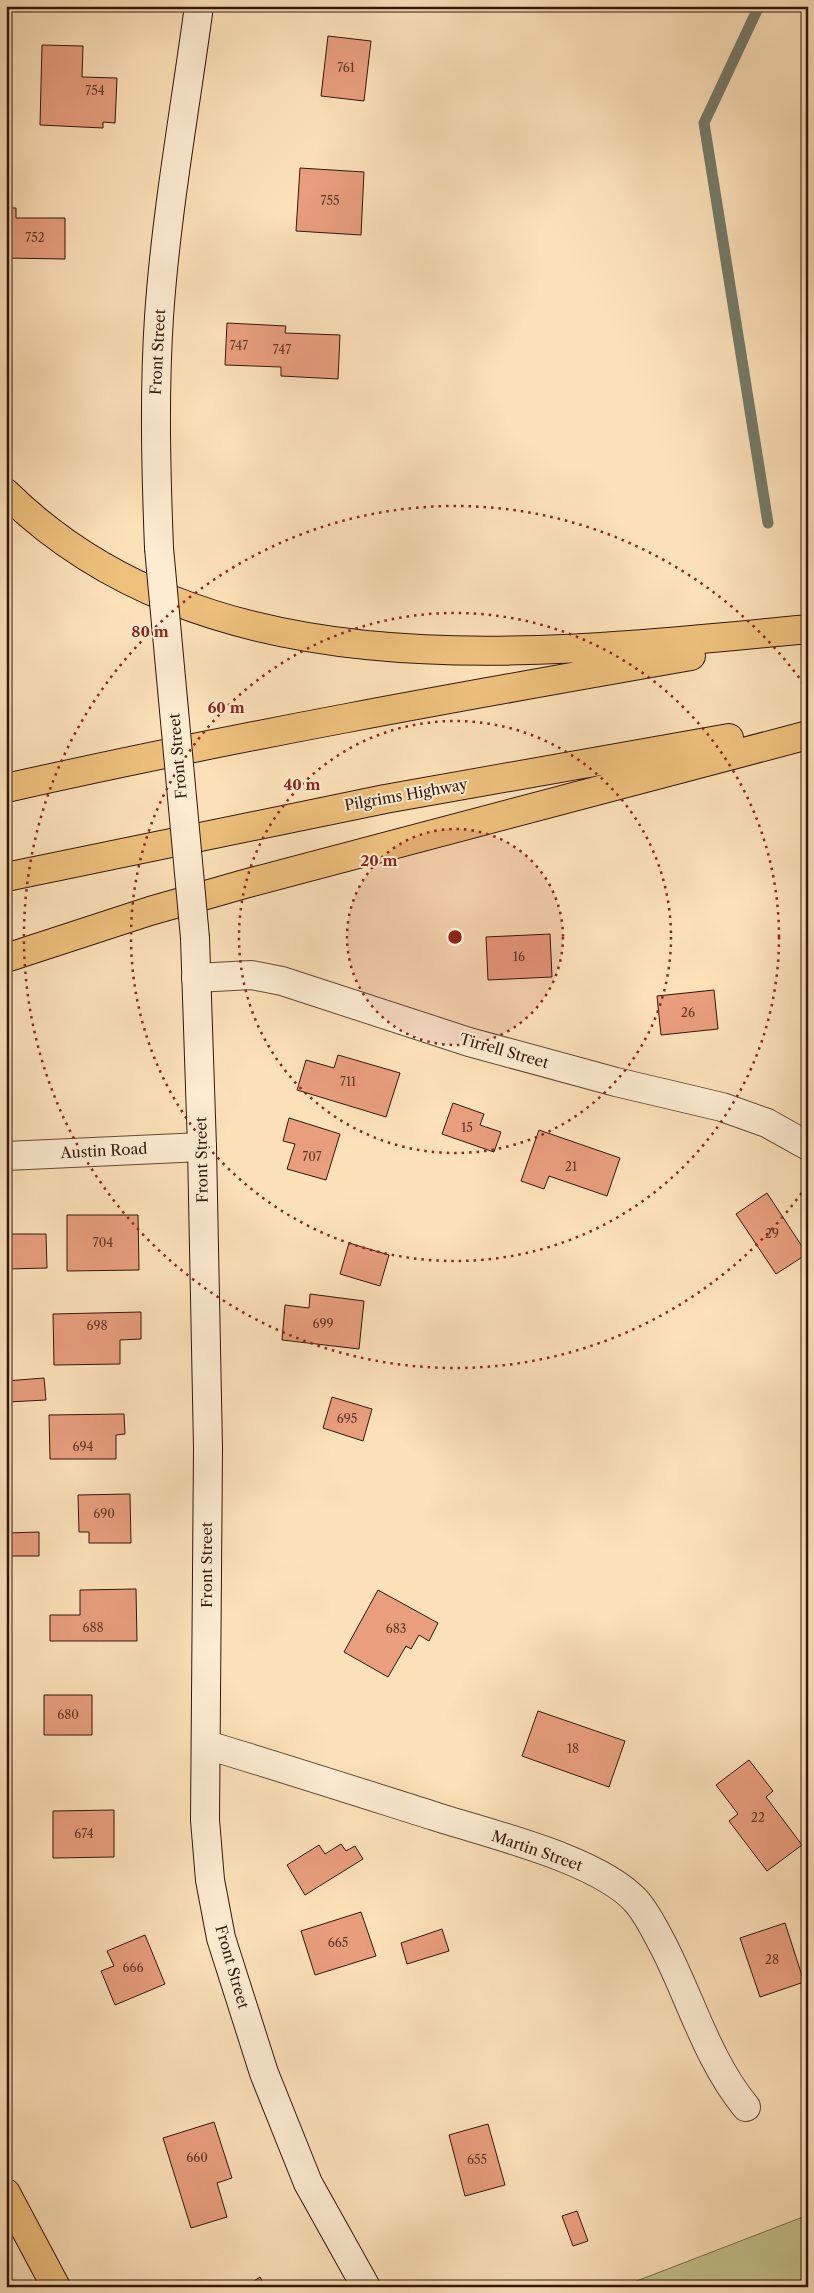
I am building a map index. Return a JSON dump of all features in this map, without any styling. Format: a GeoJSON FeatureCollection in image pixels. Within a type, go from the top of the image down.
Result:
{"type":"FeatureCollection","features":[{"type":"Feature","properties":{"kind":"highway"},"geometry":{"type":"LineString","coordinates":[[6,493],[65,543],[96,564],[125,579],[157,594],[218,616],[308,638],[406,648],[498,650],[638,644],[808,629]]}},
{"type":"Feature","properties":{"kind":"highway"},"geometry":{"type":"LineString","coordinates":[[6,788],[157,755],[366,713],[808,635]]}},
{"type":"Feature","properties":{"kind":"highway","name":"Pilgrims Highway"},"geometry":{"type":"LineString","coordinates":[[6,877],[385,798],[808,724]]}},
{"type":"Feature","properties":{"kind":"highway"},"geometry":{"type":"LineString","coordinates":[[6,958],[150,911],[248,883],[808,735]]}},
{"type":"Feature","properties":{"kind":"highway"},"geometry":{"type":"LineString","coordinates":[[6,2193],[56,2287]]}},
{"type":"Feature","properties":{"kind":"street","name":"Front Street"},"geometry":{"type":"LineString","coordinates":[[198,6],[164,263],[159,317],[155,414],[159,548],[195,938],[208,1430],[205,1820],[210,1880],[221,1938],[264,2073],[308,2183],[366,2287]]}},
{"type":"Feature","properties":{"kind":"street","name":"Tirrell Street"},"geometry":{"type":"LineString","coordinates":[[196,978],[251,975],[282,981],[469,1042],[616,1082],[722,1107],[767,1123],[808,1146]]}},
{"type":"Feature","properties":{"kind":"street","name":"Austin Road"},"geometry":{"type":"LineString","coordinates":[[6,1156],[202,1147]]}},
{"type":"Feature","properties":{"kind":"street","name":"Martin Street"},"geometry":{"type":"LineString","coordinates":[[207,1744],[541,1850],[596,1871],[618,1886],[636,1902],[652,1924],[720,2070],[746,2108]]}},
{"type":"Feature","properties":{"kind":"shaded area"},"geometry":{"type":"Polygon","coordinates":[[[808,2215],[808,2287],[621,2287],[808,2215]]]}},
{"type":"Feature","properties":{"kind":"building"},"geometry":{"type":"Polygon","coordinates":[[[328,36],[371,41],[364,101],[321,96],[328,36]]]}},
{"type":"Feature","properties":{"kind":"building"},"geometry":{"type":"Polygon","coordinates":[[[42,45],[83,46],[82,77],[117,78],[115,123],[103,122],[103,128],[40,125],[42,45]]]}},
{"type":"Feature","properties":{"kind":"building"},"geometry":{"type":"Polygon","coordinates":[[[300,168],[364,172],[361,235],[296,231],[300,168]]]}},
{"type":"Feature","properties":{"kind":"building"},"geometry":{"type":"Polygon","coordinates":[[[6,208],[16,208],[16,218],[65,218],[65,259],[6,258],[6,208]]]}},
{"type":"Feature","properties":{"kind":"building"},"geometry":{"type":"Polygon","coordinates":[[[227,323],[286,326],[285,333],[340,335],[338,379],[281,376],[281,367],[225,365],[227,323]]]}},
{"type":"Feature","properties":{"kind":"building"},"geometry":{"type":"Polygon","coordinates":[[[550,934],[552,977],[488,980],[486,937],[550,934]]]}},
{"type":"Feature","properties":{"kind":"building"},"geometry":{"type":"Polygon","coordinates":[[[714,990],[718,1029],[661,1035],[657,996],[714,990]]]}},
{"type":"Feature","properties":{"kind":"building"},"geometry":{"type":"Polygon","coordinates":[[[338,1055],[400,1073],[386,1117],[297,1090],[306,1060],[334,1068],[338,1055]]]}},
{"type":"Feature","properties":{"kind":"building"},"geometry":{"type":"Polygon","coordinates":[[[453,1103],[484,1114],[480,1125],[501,1132],[494,1152],[442,1134],[453,1103]]]}},
{"type":"Feature","properties":{"kind":"building"},"geometry":{"type":"Polygon","coordinates":[[[289,1118],[340,1134],[326,1180],[287,1169],[295,1144],[283,1141],[289,1118]]]}},
{"type":"Feature","properties":{"kind":"building"},"geometry":{"type":"Polygon","coordinates":[[[539,1130],[620,1158],[607,1196],[549,1176],[544,1189],[521,1181],[539,1130]]]}},
{"type":"Feature","properties":{"kind":"building"},"geometry":{"type":"Polygon","coordinates":[[[767,1193],[807,1254],[776,1274],[736,1214],[767,1193]]]}},
{"type":"Feature","properties":{"kind":"building"},"geometry":{"type":"Polygon","coordinates":[[[67,1215],[138,1215],[139,1270],[67,1271],[67,1215]]]}},
{"type":"Feature","properties":{"kind":"building"},"geometry":{"type":"Polygon","coordinates":[[[6,1234],[46,1234],[47,1268],[6,1269],[6,1234]]]}},
{"type":"Feature","properties":{"kind":"building"},"geometry":{"type":"Polygon","coordinates":[[[349,1243],[389,1255],[380,1286],[340,1274],[349,1243]]]}},
{"type":"Feature","properties":{"kind":"building"},"geometry":{"type":"Polygon","coordinates":[[[310,1294],[364,1301],[359,1349],[282,1340],[285,1305],[309,1308],[310,1294]]]}},
{"type":"Feature","properties":{"kind":"building"},"geometry":{"type":"Polygon","coordinates":[[[141,1312],[141,1339],[120,1340],[120,1364],[54,1365],[53,1314],[141,1312]]]}},
{"type":"Feature","properties":{"kind":"building"},"geometry":{"type":"Polygon","coordinates":[[[44,1378],[46,1400],[8,1402],[6,1381],[44,1378]]]}},
{"type":"Feature","properties":{"kind":"building"},"geometry":{"type":"Polygon","coordinates":[[[332,1397],[372,1409],[363,1441],[323,1428],[332,1397]]]}},
{"type":"Feature","properties":{"kind":"building"},"geometry":{"type":"Polygon","coordinates":[[[124,1414],[125,1434],[116,1435],[116,1459],[50,1459],[49,1415],[124,1414]]]}},
{"type":"Feature","properties":{"kind":"building"},"geometry":{"type":"Polygon","coordinates":[[[130,1494],[131,1543],[89,1543],[89,1532],[79,1532],[78,1495],[130,1494]]]}},
{"type":"Feature","properties":{"kind":"building"},"geometry":{"type":"Polygon","coordinates":[[[39,1532],[39,1556],[6,1556],[6,1533],[39,1532]]]}},
{"type":"Feature","properties":{"kind":"building"},"geometry":{"type":"Polygon","coordinates":[[[136,1589],[137,1641],[50,1641],[50,1615],[80,1615],[80,1590],[136,1589]]]}},
{"type":"Feature","properties":{"kind":"building"},"geometry":{"type":"Polygon","coordinates":[[[378,1590],[438,1623],[429,1641],[419,1635],[411,1649],[406,1646],[388,1677],[344,1652],[378,1590]]]}},
{"type":"Feature","properties":{"kind":"building"},"geometry":{"type":"Polygon","coordinates":[[[44,1695],[92,1695],[92,1735],[44,1735],[44,1695]]]}},
{"type":"Feature","properties":{"kind":"building"},"geometry":{"type":"Polygon","coordinates":[[[538,1711],[625,1741],[609,1787],[522,1756],[538,1711]]]}},
{"type":"Feature","properties":{"kind":"building"},"geometry":{"type":"Polygon","coordinates":[[[749,1760],[773,1791],[766,1797],[802,1845],[767,1871],[729,1821],[738,1814],[716,1785],[749,1760]]]}},
{"type":"Feature","properties":{"kind":"building"},"geometry":{"type":"Polygon","coordinates":[[[114,1810],[114,1857],[53,1858],[53,1811],[114,1810]]]}},
{"type":"Feature","properties":{"kind":"building"},"geometry":{"type":"Polygon","coordinates":[[[341,1844],[346,1851],[355,1846],[363,1859],[305,1895],[287,1865],[319,1845],[325,1854],[341,1844]]]}},
{"type":"Feature","properties":{"kind":"building"},"geometry":{"type":"Polygon","coordinates":[[[361,1912],[376,1956],[315,1975],[301,1931],[361,1912]]]}},
{"type":"Feature","properties":{"kind":"building"},"geometry":{"type":"Polygon","coordinates":[[[785,1923],[804,1982],[760,1997],[740,1938],[785,1923]]]}},
{"type":"Feature","properties":{"kind":"building"},"geometry":{"type":"Polygon","coordinates":[[[442,1929],[449,1951],[407,1964],[401,1943],[442,1929]]]}},
{"type":"Feature","properties":{"kind":"building"},"geometry":{"type":"Polygon","coordinates":[[[145,1935],[165,1984],[115,2005],[101,1971],[114,1966],[107,1951],[145,1935]]]}},
{"type":"Feature","properties":{"kind":"building"},"geometry":{"type":"Polygon","coordinates":[[[214,2122],[232,2178],[217,2183],[227,2217],[191,2228],[163,2138],[214,2122]]]}},
{"type":"Feature","properties":{"kind":"building"},"geometry":{"type":"Polygon","coordinates":[[[488,2124],[505,2185],[465,2196],[449,2135],[488,2124]]]}},
{"type":"Feature","properties":{"kind":"building"},"geometry":{"type":"Polygon","coordinates":[[[577,2211],[588,2241],[573,2246],[562,2216],[577,2211]]]}},
{"type":"Feature","properties":{"kind":"building"},"geometry":{"type":"Polygon","coordinates":[[[260,2277],[266,2287],[245,2287],[260,2277]]]}},
{"type":"Feature","properties":{"kind":"waterway"},"geometry":{"type":"LineString","coordinates":[[759,6],[704,123],[768,523]]}}]}
